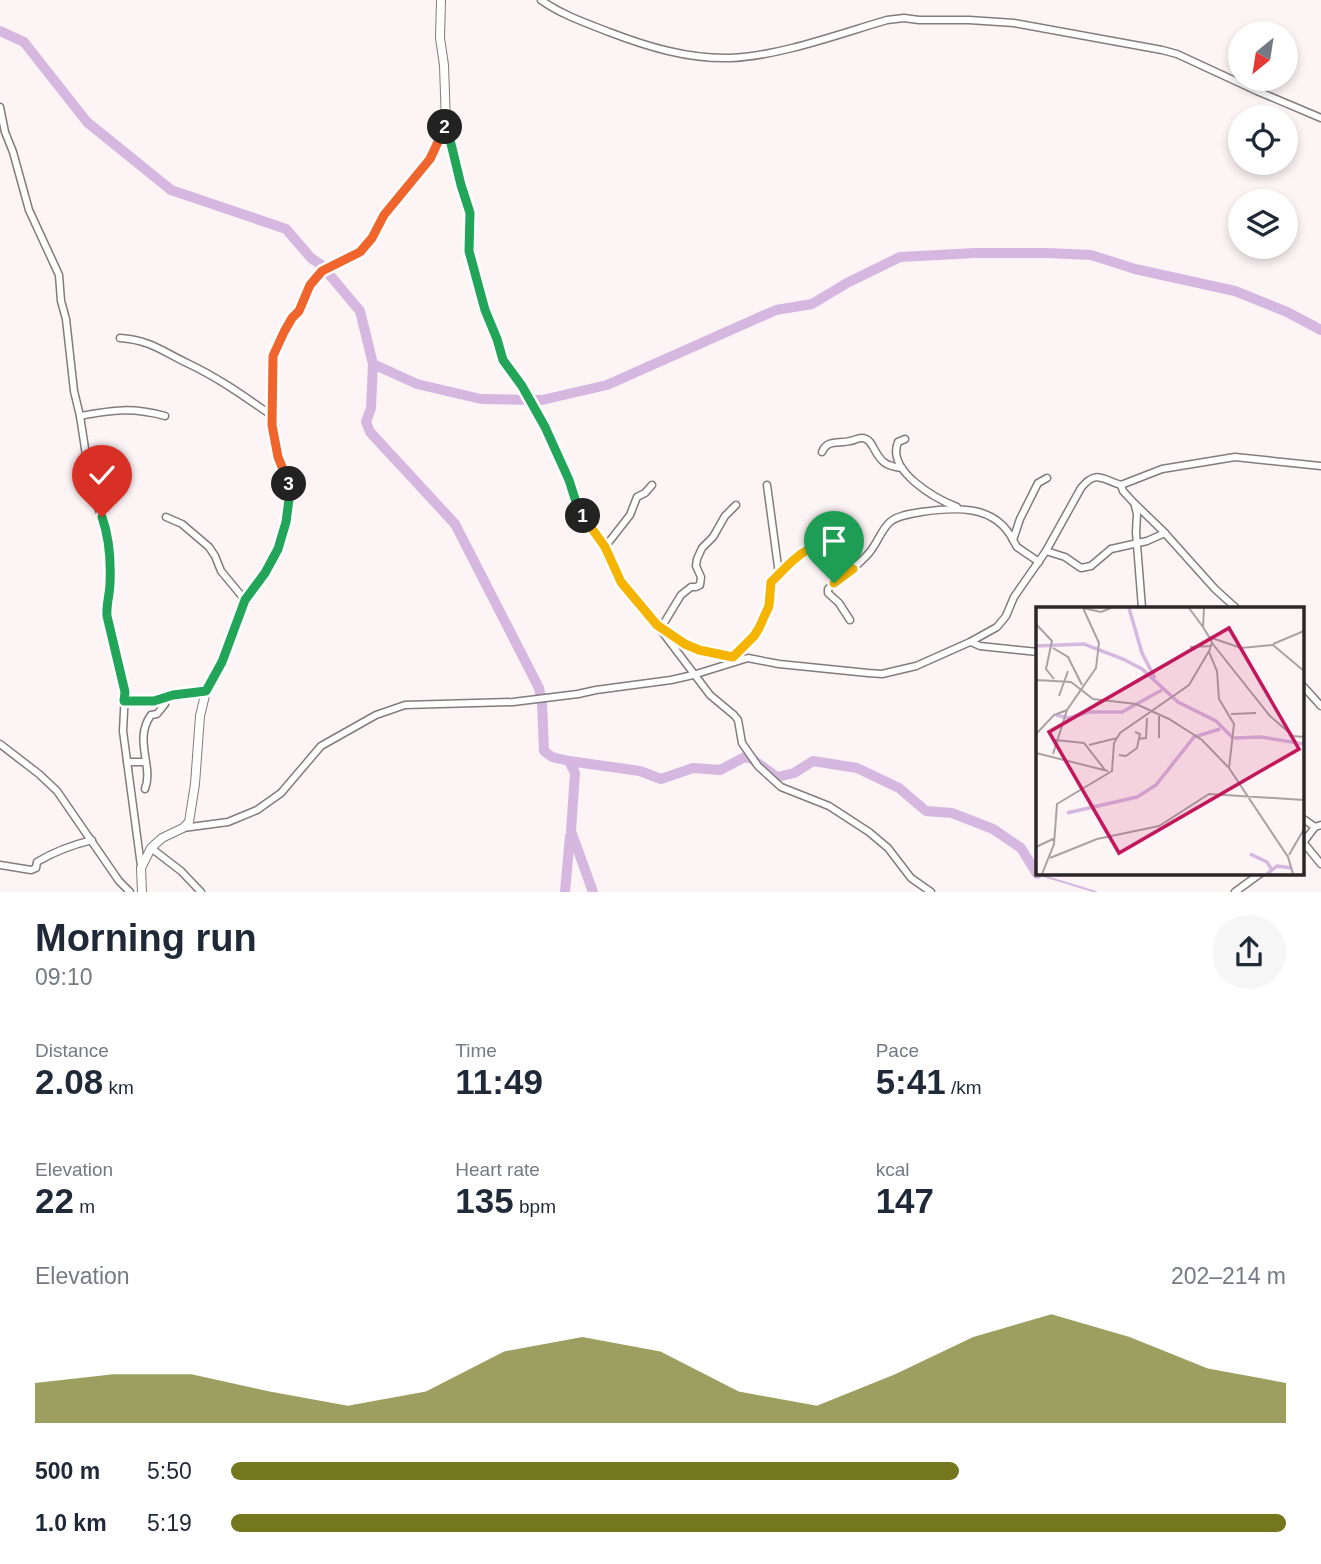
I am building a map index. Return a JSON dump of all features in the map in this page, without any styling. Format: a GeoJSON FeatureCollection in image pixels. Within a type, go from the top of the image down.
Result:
{"type":"FeatureCollection","features":[{"type":"Feature","properties":{"kind":"street"},"geometry":{"type":"LineString","coordinates":[[441,0],[440,37],[446,123],[470,213],[469,251],[472,267],[503,360],[540,418],[583,516],[605,547],[621,582],[716,701],[734,715],[742,743],[758,766],[781,787],[829,806],[869,832],[888,848],[911,878],[931,892]]}},
{"type":"Feature","properties":{"kind":"street"},"geometry":{"type":"LineString","coordinates":[[541,0],[567,15],[638,43],[664,51],[713,58],[743,57],[778,51],[887,20],[904,18],[1014,23],[1177,54],[1321,118]]}},
{"type":"Feature","properties":{"kind":"street"},"geometry":{"type":"LineString","coordinates":[[0,107],[29,210],[59,275],[74,391],[92,494],[107,531],[110,584],[106,606],[125,692],[122,731],[142,892]]}},
{"type":"Feature","properties":{"kind":"street"},"geometry":{"type":"LineString","coordinates":[[183,828],[189,822],[193,802],[200,716],[206,691],[222,662],[245,600],[272,561],[284,535],[290,486],[278,457],[271,415],[273,356],[292,318],[299,311],[310,285],[322,271],[365,248],[384,215],[430,159],[446,123]]}},
{"type":"Feature","properties":{"kind":"street"},"geometry":{"type":"LineString","coordinates":[[120,338],[156,345],[237,391],[271,415]]}},
{"type":"Feature","properties":{"kind":"street"},"geometry":{"type":"LineString","coordinates":[[80,416],[109,410],[151,412],[165,416]]}},
{"type":"Feature","properties":{"kind":"street"},"geometry":{"type":"LineString","coordinates":[[822,452],[824,447],[832,442],[865,438],[882,462],[902,468]]}},
{"type":"Feature","properties":{"kind":"street"},"geometry":{"type":"LineString","coordinates":[[905,439],[898,442],[895,449],[902,468],[931,495],[962,509]]}},
{"type":"Feature","properties":{"kind":"street"},"geometry":{"type":"LineString","coordinates":[[657,625],[699,650],[733,657],[798,667],[882,674],[916,666],[987,634],[1001,623],[1014,597],[1046,551],[1087,481],[1096,477],[1106,478],[1122,485],[1162,469],[1236,457],[1321,466]]}},
{"type":"Feature","properties":{"kind":"street"},"geometry":{"type":"LineString","coordinates":[[1013,540],[1038,483],[1047,478]]}},
{"type":"Feature","properties":{"kind":"street"},"geometry":{"type":"LineString","coordinates":[[605,547],[630,515],[637,497],[652,485]]}},
{"type":"Feature","properties":{"kind":"street"},"geometry":{"type":"LineString","coordinates":[[767,485],[779,574]]}},
{"type":"Feature","properties":{"kind":"street"},"geometry":{"type":"LineString","coordinates":[[1122,485],[1123,491],[1134,503],[1235,607]]}},
{"type":"Feature","properties":{"kind":"street"},"geometry":{"type":"LineString","coordinates":[[1134,503],[1137,514],[1136,544],[1142,607]]}},
{"type":"Feature","properties":{"kind":"street"},"geometry":{"type":"LineString","coordinates":[[657,625],[664,623],[681,595],[702,581],[696,566],[697,559],[725,516],[736,505]]}},
{"type":"Feature","properties":{"kind":"street"},"geometry":{"type":"LineString","coordinates":[[850,620],[828,593],[828,589],[868,554],[891,521],[905,515],[943,509],[976,511],[1002,524],[1017,547],[1039,562]]}},
{"type":"Feature","properties":{"kind":"street"},"geometry":{"type":"LineString","coordinates":[[166,517],[182,524],[209,547],[221,571],[245,600]]}},
{"type":"Feature","properties":{"kind":"street"},"geometry":{"type":"LineString","coordinates":[[1046,551],[1065,557],[1081,568],[1091,566],[1111,549],[1136,544],[1165,533]]}},
{"type":"Feature","properties":{"kind":"street"},"geometry":{"type":"LineString","coordinates":[[733,657],[759,628],[769,606],[771,582],[806,551],[815,550],[840,560],[853,569]]}},
{"type":"Feature","properties":{"kind":"street"},"geometry":{"type":"LineString","coordinates":[[971,642],[1012,651],[1036,652]]}},
{"type":"Feature","properties":{"kind":"street"},"geometry":{"type":"LineString","coordinates":[[141,868],[150,848],[162,838],[183,828],[228,822],[257,810],[281,793],[321,746],[390,708],[405,705],[531,700],[578,694],[671,680],[748,658]]}},
{"type":"Feature","properties":{"kind":"street"},"geometry":{"type":"LineString","coordinates":[[1304,687],[1321,706]]}},
{"type":"Feature","properties":{"kind":"street"},"geometry":{"type":"LineString","coordinates":[[124,701],[154,701],[206,691]]}},
{"type":"Feature","properties":{"kind":"street"},"geometry":{"type":"LineString","coordinates":[[145,789],[146,757],[142,739],[147,721],[165,704],[165,697]]}},
{"type":"Feature","properties":{"kind":"street"},"geometry":{"type":"LineString","coordinates":[[0,744],[57,791],[119,881],[130,892]]}},
{"type":"Feature","properties":{"kind":"street"},"geometry":{"type":"LineString","coordinates":[[127,762],[145,762]]}},
{"type":"Feature","properties":{"kind":"street"},"geometry":{"type":"LineString","coordinates":[[1304,842],[1318,826]]}},
{"type":"Feature","properties":{"kind":"street"},"geometry":{"type":"LineString","coordinates":[[0,865],[31,870],[36,868],[37,862],[52,853],[92,840]]}},
{"type":"Feature","properties":{"kind":"street"},"geometry":{"type":"LineString","coordinates":[[1304,844],[1321,864]]}},
{"type":"Feature","properties":{"kind":"street"},"geometry":{"type":"LineString","coordinates":[[150,848],[181,871],[201,892]]}},
{"type":"Feature","properties":{"kind":"street"},"geometry":{"type":"LineString","coordinates":[[1235,892],[1260,874]]}},
{"type":"Feature","properties":{"kind":"waterway"},"geometry":{"type":"LineString","coordinates":[[0,31],[24,42],[87,122],[171,190],[286,229],[311,258],[323,266]]}},
{"type":"Feature","properties":{"kind":"waterway"},"geometry":{"type":"LineString","coordinates":[[373,364],[417,384],[481,399],[542,400],[607,385],[776,310],[812,304],[900,257],[975,253],[1091,255],[1135,269],[1235,291],[1287,312],[1321,330]]}},
{"type":"Feature","properties":{"kind":"waterway"},"geometry":{"type":"LineString","coordinates":[[328,273],[360,311],[373,364],[371,408],[366,422],[370,432],[455,524],[539,688],[544,751],[552,757],[569,761],[575,773],[571,831],[593,892]]}},
{"type":"Feature","properties":{"kind":"waterway"},"geometry":{"type":"LineString","coordinates":[[569,761],[640,771],[661,779],[693,768],[720,770],[745,757],[777,777],[794,773],[813,761],[857,768],[899,788],[926,811],[952,813],[993,829],[1021,848],[1036,872]]}},
{"type":"Feature","properties":{"kind":"waterway"},"geometry":{"type":"LineString","coordinates":[[565,892],[570,836]]}},
{"type":"Feature","properties":{"kind":"waterway"},"geometry":{"type":"LineString","coordinates":[[1037,874],[1096,892]]}},
{"type":"Feature","properties":{"kind":"route"},"geometry":{"type":"LineString","coordinates":[[102,517],[107,531],[109,558],[107,616],[125,692],[124,701],[154,701],[173,695],[206,691],[222,662],[245,600],[272,561],[284,535],[290,486],[278,457],[271,415],[272,364],[278,343],[318,275],[365,248],[384,215],[430,159],[446,123],[470,213],[469,251],[472,267],[503,360],[522,386],[545,427],[583,516],[605,547],[621,582],[637,602],[657,625],[685,644],[699,650],[733,657],[759,628],[769,606],[771,582],[806,551],[815,550],[840,560],[853,569],[834,583]]}}]}
